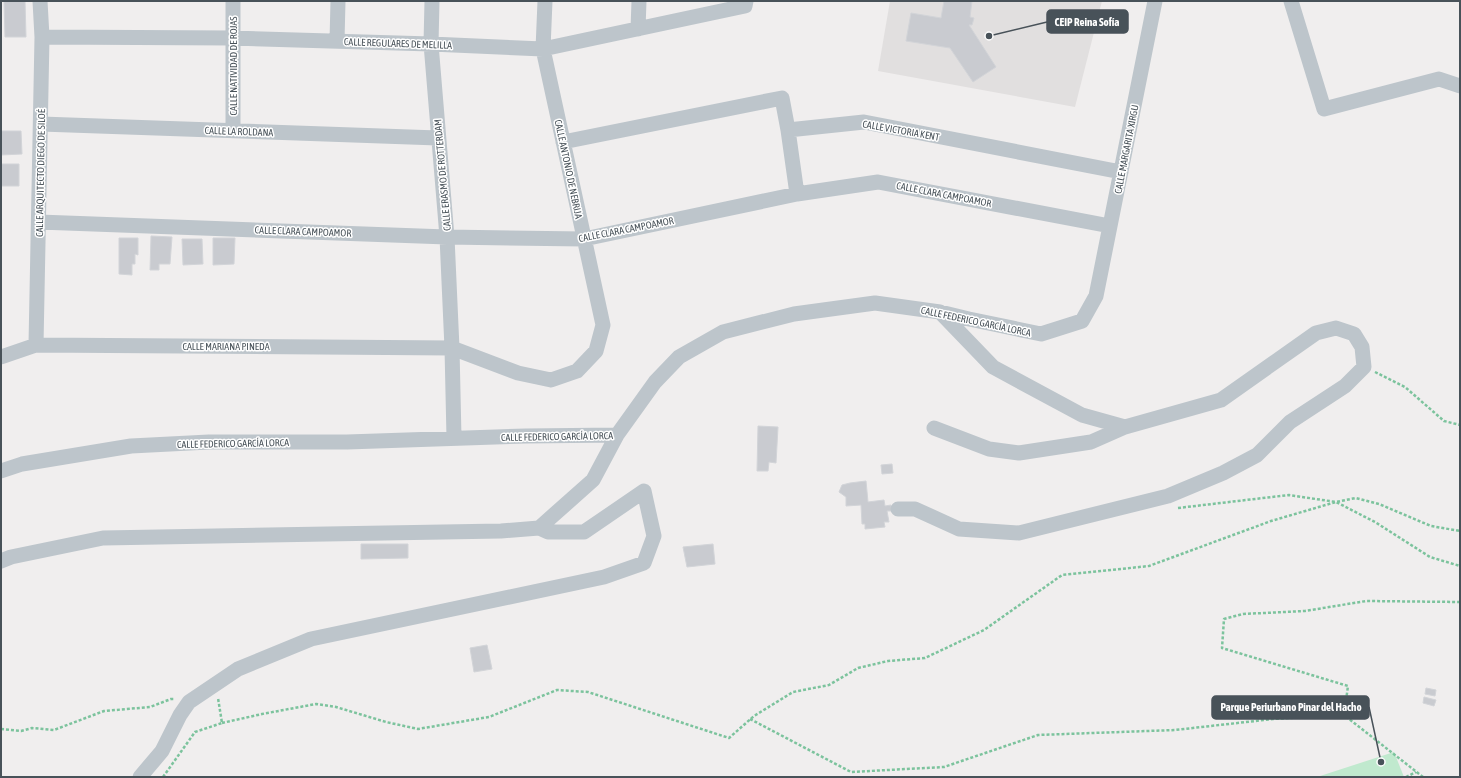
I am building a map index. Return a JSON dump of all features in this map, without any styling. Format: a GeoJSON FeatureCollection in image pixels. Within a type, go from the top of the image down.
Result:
{"type":"FeatureCollection","features":[{"type":"Feature","properties":{"kind":"street","name":"CALLE ARQUITECTO DIEGO DE SILOÉ"},"geometry":{"type":"LineString","coordinates":[[36,345],[41,124],[42,37],[40,1]]}},
{"type":"Feature","properties":{"kind":"street","name":"CALLE NATIVIDAD DE ROJAS"},"geometry":{"type":"LineString","coordinates":[[233,1],[233,131]]}},
{"type":"Feature","properties":{"kind":"street"},"geometry":{"type":"LineString","coordinates":[[337,41],[338,1]]}},
{"type":"Feature","properties":{"kind":"street","name":"CALLE ERASMO DE ROTTERDAM"},"geometry":{"type":"LineString","coordinates":[[432,1],[431,44],[447,237],[452,348]]}},
{"type":"Feature","properties":{"kind":"street","name":"CALLE ANTONIO DE NEBRIJA"},"geometry":{"type":"LineString","coordinates":[[452,348],[518,373],[551,380],[577,371],[596,351],[603,325],[543,50],[545,1]]}},
{"type":"Feature","properties":{"kind":"street"},"geometry":{"type":"LineString","coordinates":[[638,29],[639,1]]}},
{"type":"Feature","properties":{"kind":"street","name":"CALLE REGULARES DE MELILLA"},"geometry":{"type":"LineString","coordinates":[[42,37],[232,38],[431,44],[543,50],[745,6],[746,1]]}},
{"type":"Feature","properties":{"kind":"street","name":"CALLE MARGARITA XIRGU"},"geometry":{"type":"LineString","coordinates":[[1096,296],[1155,1]]}},
{"type":"Feature","properties":{"kind":"street"},"geometry":{"type":"LineString","coordinates":[[1291,1],[1324,109],[1439,79],[1460,86]]}},
{"type":"Feature","properties":{"kind":"street"},"geometry":{"type":"LineString","coordinates":[[563,142],[782,98],[797,194]]}},
{"type":"Feature","properties":{"kind":"street","name":"CALLE VICTORIA KENT"},"geometry":{"type":"LineString","coordinates":[[788,130],[864,122],[1121,172]]}},
{"type":"Feature","properties":{"kind":"street","name":"CALLE LA ROLDANA"},"geometry":{"type":"LineString","coordinates":[[41,124],[438,138]]}},
{"type":"Feature","properties":{"kind":"street","name":"CALLE CLARA CAMPOAMOR"},"geometry":{"type":"LineString","coordinates":[[39,222],[447,237],[584,239],[797,194],[878,182],[1110,226]]}},
{"type":"Feature","properties":{"kind":"street","name":"CALLE FEDERICO GARCÍA LORCA"},"geometry":{"type":"LineString","coordinates":[[1,471],[22,464],[131,446],[209,442],[347,442],[454,438],[617,435],[655,382],[679,357],[723,332],[794,314],[875,303],[940,312],[1041,334],[1082,321],[1096,296]]}},
{"type":"Feature","properties":{"kind":"street"},"geometry":{"type":"LineString","coordinates":[[940,312],[994,368],[1082,415],[1125,427]]}},
{"type":"Feature","properties":{"kind":"street"},"geometry":{"type":"LineString","coordinates":[[898,509],[915,510],[959,529],[1018,533],[1168,496],[1223,473],[1257,455],[1290,422],[1345,386],[1364,367],[1362,347],[1354,334],[1336,328],[1316,332],[1221,400],[1125,427],[1091,442],[1018,453],[989,450],[934,428]]}},
{"type":"Feature","properties":{"kind":"street","name":"CALLE MARIANA PINEDA"},"geometry":{"type":"LineString","coordinates":[[1,357],[36,345],[452,348]]}},
{"type":"Feature","properties":{"kind":"street"},"geometry":{"type":"LineString","coordinates":[[452,348],[454,438]]}},
{"type":"Feature","properties":{"kind":"street"},"geometry":{"type":"LineString","coordinates":[[539,528],[593,480],[617,435]]}},
{"type":"Feature","properties":{"kind":"street"},"geometry":{"type":"LineString","coordinates":[[1,561],[11,557],[103,538],[501,531],[539,528],[548,532],[584,532],[644,491],[654,536],[644,563],[604,577],[311,639],[238,669],[189,702],[180,714],[162,751],[140,777]]}},
{"type":"Feature","properties":{"kind":"path"},"geometry":{"type":"LineString","coordinates":[[1364,367],[1405,388],[1444,421],[1460,426]]}},
{"type":"Feature","properties":{"kind":"path"},"geometry":{"type":"LineString","coordinates":[[1168,496],[1176,508],[1289,495],[1336,502],[1375,522],[1430,557],[1460,566]]}},
{"type":"Feature","properties":{"kind":"path"},"geometry":{"type":"LineString","coordinates":[[163,777],[195,732],[222,723],[316,704],[418,729],[489,717],[557,690],[588,692],[729,738],[750,719],[793,692],[829,685],[858,668],[888,661],[925,658],[984,630],[1062,575],[1150,566],[1271,521],[1336,502],[1356,498],[1379,504],[1431,526],[1460,531]]}},
{"type":"Feature","properties":{"kind":"path"},"geometry":{"type":"LineString","coordinates":[[1344,715],[1348,686],[1222,648],[1224,619],[1242,614],[1305,611],[1366,601],[1460,602]]}},
{"type":"Feature","properties":{"kind":"path"},"geometry":{"type":"LineString","coordinates":[[222,693],[217,699],[222,723]]}},
{"type":"Feature","properties":{"kind":"path"},"geometry":{"type":"LineString","coordinates":[[1,729],[21,731],[32,728],[54,730],[104,711],[150,707],[171,699],[189,702]]}},
{"type":"Feature","properties":{"kind":"path"},"geometry":{"type":"LineString","coordinates":[[750,719],[851,772],[944,768],[1038,735],[1175,730],[1273,719],[1344,715],[1423,777]]}},
{"type":"Feature","properties":{"kind":"path"},"geometry":{"type":"LineString","coordinates":[[1406,777],[1416,772]]}},
{"type":"Feature","properties":{"kind":"shaded area"},"geometry":{"type":"Polygon","coordinates":[[[890,1],[1102,1],[1075,107],[878,71],[890,1]]]}},
{"type":"Feature","properties":{"kind":"green space"},"geometry":{"type":"Polygon","coordinates":[[[1394,752],[1404,777],[1317,777],[1394,752]]]}},
{"type":"Feature","properties":{"kind":"building"},"geometry":{"type":"Polygon","coordinates":[[[4,1],[25,1],[26,37],[5,37],[4,1]]]}},
{"type":"Feature","properties":{"kind":"building"},"geometry":{"type":"Polygon","coordinates":[[[944,1],[972,1],[970,17],[974,18],[972,25],[969,25],[996,67],[973,82],[950,48],[906,41],[911,13],[941,18],[944,1]]]}},
{"type":"Feature","properties":{"kind":"building"},"geometry":{"type":"Polygon","coordinates":[[[1,131],[21,131],[22,154],[1,155],[1,131]]]}},
{"type":"Feature","properties":{"kind":"building"},"geometry":{"type":"Polygon","coordinates":[[[1,164],[19,164],[19,186],[1,186],[1,164]]]}},
{"type":"Feature","properties":{"kind":"building"},"geometry":{"type":"Polygon","coordinates":[[[151,236],[172,237],[170,264],[159,264],[159,270],[150,270],[151,236]]]}},
{"type":"Feature","properties":{"kind":"building"},"geometry":{"type":"Polygon","coordinates":[[[119,238],[138,238],[138,255],[135,254],[135,264],[132,264],[132,275],[119,274],[119,238]]]}},
{"type":"Feature","properties":{"kind":"building"},"geometry":{"type":"Polygon","coordinates":[[[213,238],[235,238],[234,264],[213,265],[213,238]]]}},
{"type":"Feature","properties":{"kind":"building"},"geometry":{"type":"Polygon","coordinates":[[[182,239],[202,239],[203,264],[183,265],[182,239]]]}},
{"type":"Feature","properties":{"kind":"building"},"geometry":{"type":"Polygon","coordinates":[[[758,426],[778,427],[776,463],[769,462],[768,471],[757,471],[758,426]]]}},
{"type":"Feature","properties":{"kind":"building"},"geometry":{"type":"Polygon","coordinates":[[[892,464],[893,473],[882,474],[881,465],[892,464]]]}},
{"type":"Feature","properties":{"kind":"building"},"geometry":{"type":"Polygon","coordinates":[[[866,481],[868,502],[884,500],[885,506],[891,505],[892,511],[887,511],[889,522],[884,522],[885,527],[865,529],[865,524],[862,524],[861,505],[846,506],[846,497],[839,492],[842,485],[866,481]]]}},
{"type":"Feature","properties":{"kind":"building"},"geometry":{"type":"Polygon","coordinates":[[[361,544],[408,544],[408,558],[361,559],[361,544]]]}},
{"type":"Feature","properties":{"kind":"building"},"geometry":{"type":"Polygon","coordinates":[[[713,544],[715,564],[687,567],[683,547],[713,544]]]}},
{"type":"Feature","properties":{"kind":"building"},"geometry":{"type":"Polygon","coordinates":[[[487,645],[492,669],[474,672],[470,648],[487,645]]]}},
{"type":"Feature","properties":{"kind":"building"},"geometry":{"type":"Polygon","coordinates":[[[1426,688],[1436,690],[1435,696],[1425,694],[1426,688]]]}},
{"type":"Feature","properties":{"kind":"building"},"geometry":{"type":"Polygon","coordinates":[[[1424,697],[1436,700],[1434,706],[1423,703],[1424,697]]]}},
{"type":"Feature","properties":{"kind":"place","name":"CEIP Reina Sofía"},"geometry":{"type":"Point","coordinates":[989,36]}},
{"type":"Feature","properties":{"kind":"place","name":"Parque Periurbano Pinar del Hacho"},"geometry":{"type":"Point","coordinates":[1381,762]}}]}
